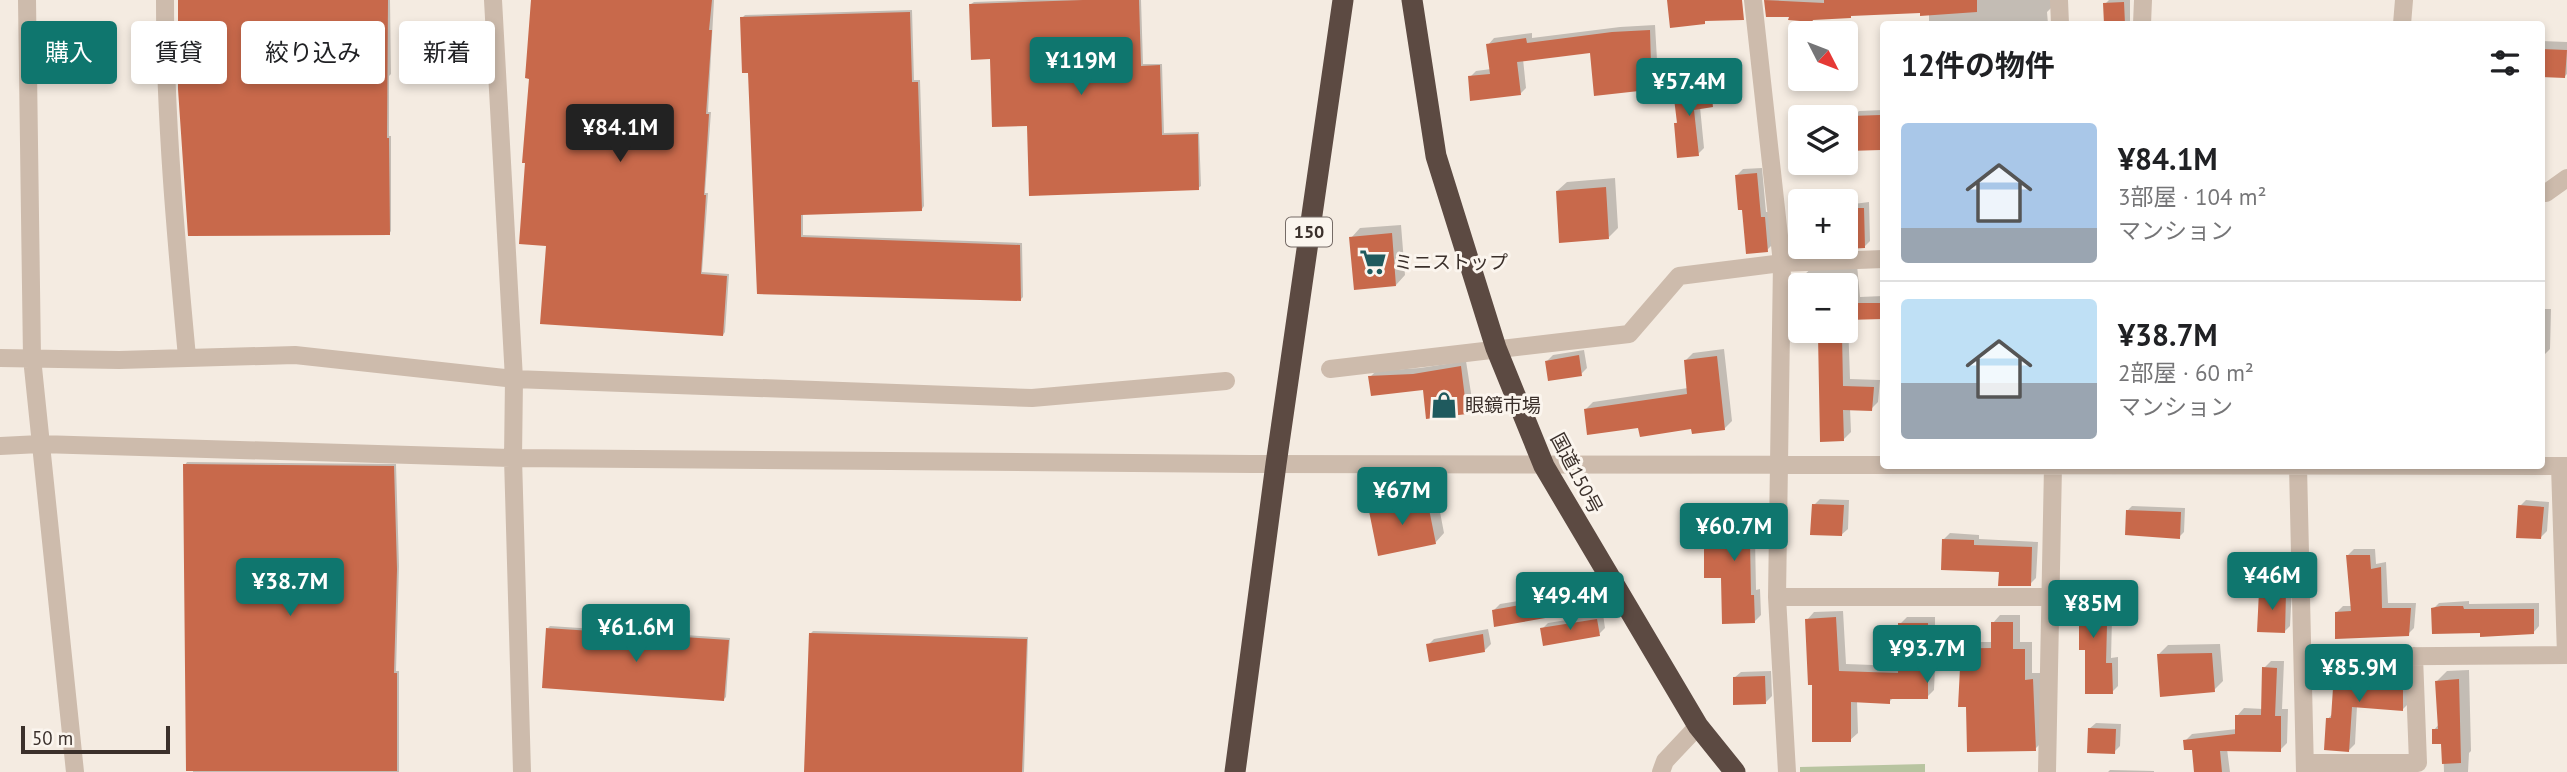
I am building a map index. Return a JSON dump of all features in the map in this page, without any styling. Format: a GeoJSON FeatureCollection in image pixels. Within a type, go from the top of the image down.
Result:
{"type":"FeatureCollection","features":[{"type":"Feature","properties":{"kind":"highway","name":"150"},"geometry":{"type":"LineString","coordinates":[[1235,772],[1343,0]]}},
{"type":"Feature","properties":{"kind":"highway","name":"国道150号"},"geometry":{"type":"LineString","coordinates":[[1412,0],[1436,156],[1496,348],[1544,466],[1698,726],[1735,772]]}},
{"type":"Feature","properties":{"kind":"street"},"geometry":{"type":"LineString","coordinates":[[27,0],[33,358],[75,772]]}},
{"type":"Feature","properties":{"kind":"street"},"geometry":{"type":"LineString","coordinates":[[165,0],[175,217],[187,357]]}},
{"type":"Feature","properties":{"kind":"street"},"geometry":{"type":"LineString","coordinates":[[493,0],[514,379],[513,458],[522,772]]}},
{"type":"Feature","properties":{"kind":"street"},"geometry":{"type":"LineString","coordinates":[[1753,0],[1782,264],[1777,597],[1787,772]]}},
{"type":"Feature","properties":{"kind":"street"},"geometry":{"type":"LineString","coordinates":[[2059,0],[2060,21]]}},
{"type":"Feature","properties":{"kind":"street"},"geometry":{"type":"LineString","coordinates":[[2143,0],[2143,21]]}},
{"type":"Feature","properties":{"kind":"street"},"geometry":{"type":"LineString","coordinates":[[2402,21],[2404,0]]}},
{"type":"Feature","properties":{"kind":"street"},"geometry":{"type":"LineString","coordinates":[[2545,193],[2567,178]]}},
{"type":"Feature","properties":{"kind":"street"},"geometry":{"type":"LineString","coordinates":[[1330,369],[1629,334],[1679,276],[1782,264],[1880,259]]}},
{"type":"Feature","properties":{"kind":"street"},"geometry":{"type":"LineString","coordinates":[[0,358],[119,360],[295,355],[514,379],[1032,398],[1226,381]]}},
{"type":"Feature","properties":{"kind":"street"},"geometry":{"type":"LineString","coordinates":[[0,446],[40,444],[513,458],[1880,466]]}},
{"type":"Feature","properties":{"kind":"street"},"geometry":{"type":"LineString","coordinates":[[2304,657],[2566,655],[2564,466],[2545,466]]}},
{"type":"Feature","properties":{"kind":"street"},"geometry":{"type":"LineString","coordinates":[[2047,772],[2053,469]]}},
{"type":"Feature","properties":{"kind":"street"},"geometry":{"type":"LineString","coordinates":[[2298,469],[2305,767],[2418,764],[2414,656]]}},
{"type":"Feature","properties":{"kind":"street"},"geometry":{"type":"LineString","coordinates":[[1777,597],[2050,597]]}},
{"type":"Feature","properties":{"kind":"street"},"geometry":{"type":"LineString","coordinates":[[1661,772],[1665,761],[1698,726]]}},
{"type":"Feature","properties":{"kind":"green space"},"geometry":{"type":"Polygon","coordinates":[[[1925,764],[1925,772],[1800,772],[1800,767],[1925,764]]]}},
{"type":"Feature","properties":{"kind":"building"},"geometry":{"type":"Polygon","coordinates":[[[178,0],[388,0],[387,138],[390,235],[188,236],[178,84],[227,84],[227,21],[178,21],[178,0]]]}},
{"type":"Feature","properties":{"kind":"building"},"geometry":{"type":"Polygon","coordinates":[[[531,0],[712,0],[701,274],[727,276],[723,336],[540,324],[546,246],[519,244],[529,79],[525,78],[531,0]]]}},
{"type":"Feature","properties":{"kind":"building"},"geometry":{"type":"Polygon","coordinates":[[[1139,0],[1141,66],[1160,65],[1162,135],[1198,134],[1199,190],[1029,196],[1027,126],[992,127],[990,59],[971,60],[969,4],[1139,0]]]}},
{"type":"Feature","properties":{"kind":"building"},"geometry":{"type":"Polygon","coordinates":[[[1667,0],[1742,0],[1744,20],[1705,21],[1705,24],[1670,28],[1667,0]]]}},
{"type":"Feature","properties":{"kind":"building"},"geometry":{"type":"Polygon","coordinates":[[[1764,0],[1824,3],[1824,0],[1977,0],[1977,12],[1920,16],[1920,13],[1851,16],[1812,21],[1766,17],[1764,0]]]}},
{"type":"Feature","properties":{"kind":"building"},"geometry":{"type":"Polygon","coordinates":[[[2124,2],[2125,21],[2104,21],[2103,3],[2124,2]]]}},
{"type":"Feature","properties":{"kind":"building"},"geometry":{"type":"Polygon","coordinates":[[[910,12],[912,82],[918,82],[922,211],[801,215],[801,237],[1020,245],[1021,301],[757,294],[748,73],[742,73],[740,17],[910,12]]]}},
{"type":"Feature","properties":{"kind":"building"},"geometry":{"type":"Polygon","coordinates":[[[1650,30],[1651,65],[1654,65],[1657,89],[1594,96],[1590,53],[1517,62],[1521,95],[1470,101],[1468,76],[1490,74],[1486,44],[1526,38],[1527,43],[1650,30]]]}},
{"type":"Feature","properties":{"kind":"building"},"geometry":{"type":"Polygon","coordinates":[[[2545,49],[2567,50],[2565,78],[2545,77],[2545,49]]]}},
{"type":"Feature","properties":{"kind":"building"},"geometry":{"type":"Polygon","coordinates":[[[1710,84],[1713,107],[1694,110],[1699,156],[1677,158],[1673,90],[1710,84]]]}},
{"type":"Feature","properties":{"kind":"building"},"geometry":{"type":"Polygon","coordinates":[[[1880,115],[1880,150],[1858,151],[1858,116],[1880,115]]]}},
{"type":"Feature","properties":{"kind":"building"},"geometry":{"type":"Polygon","coordinates":[[[1757,173],[1761,217],[1765,217],[1768,252],[1746,254],[1742,210],[1738,210],[1735,175],[1757,173]]]}},
{"type":"Feature","properties":{"kind":"building"},"geometry":{"type":"Polygon","coordinates":[[[1606,187],[1609,239],[1559,243],[1556,191],[1606,187]]]}},
{"type":"Feature","properties":{"kind":"building"},"geometry":{"type":"Polygon","coordinates":[[[1858,208],[1864,208],[1865,248],[1858,248],[1858,208]]]}},
{"type":"Feature","properties":{"kind":"building","name":"ミニストップ"},"geometry":{"type":"Polygon","coordinates":[[[1392,233],[1396,286],[1354,290],[1349,237],[1392,233]]]}},
{"type":"Feature","properties":{"kind":"building"},"geometry":{"type":"Polygon","coordinates":[[[1858,303],[1880,303],[1880,319],[1858,320],[1858,303]]]}},
{"type":"Feature","properties":{"kind":"building"},"geometry":{"type":"Polygon","coordinates":[[[1818,343],[1842,343],[1843,386],[1874,387],[1872,411],[1843,410],[1844,441],[1820,442],[1818,343]]]}},
{"type":"Feature","properties":{"kind":"building"},"geometry":{"type":"Polygon","coordinates":[[[1579,355],[1582,376],[1548,381],[1545,361],[1579,355]]]}},
{"type":"Feature","properties":{"kind":"building"},"geometry":{"type":"Polygon","coordinates":[[[1717,356],[1725,430],[1692,434],[1691,429],[1640,437],[1638,428],[1587,435],[1584,409],[1687,394],[1684,360],[1717,356]]]}},
{"type":"Feature","properties":{"kind":"building"},"geometry":{"type":"Polygon","coordinates":[[[1461,366],[1467,414],[1426,419],[1423,390],[1371,396],[1368,376],[1413,374],[1461,366]]]}},
{"type":"Feature","properties":{"kind":"building"},"geometry":{"type":"Polygon","coordinates":[[[183,464],[394,466],[397,771],[186,771],[183,464]]]}},
{"type":"Feature","properties":{"kind":"building"},"geometry":{"type":"Polygon","coordinates":[[[1427,499],[1436,544],[1378,556],[1369,511],[1427,499]]]}},
{"type":"Feature","properties":{"kind":"building"},"geometry":{"type":"Polygon","coordinates":[[[1812,504],[1844,505],[1842,536],[1810,535],[1812,504]]]}},
{"type":"Feature","properties":{"kind":"building"},"geometry":{"type":"Polygon","coordinates":[[[2518,505],[2544,507],[2541,539],[2516,538],[2518,505]]]}},
{"type":"Feature","properties":{"kind":"building"},"geometry":{"type":"Polygon","coordinates":[[[2126,510],[2181,512],[2180,539],[2125,535],[2126,510]]]}},
{"type":"Feature","properties":{"kind":"building"},"geometry":{"type":"Polygon","coordinates":[[[1759,511],[1760,541],[1750,541],[1751,595],[1754,595],[1755,623],[1722,624],[1721,578],[1704,578],[1704,548],[1714,548],[1713,512],[1759,511]]]}},
{"type":"Feature","properties":{"kind":"building"},"geometry":{"type":"Polygon","coordinates":[[[1942,539],[1974,540],[1974,545],[2032,547],[2031,586],[1998,586],[1999,572],[1941,570],[1942,539]]]}},
{"type":"Feature","properties":{"kind":"building"},"geometry":{"type":"Polygon","coordinates":[[[2346,555],[2370,555],[2371,569],[2381,567],[2382,608],[2411,608],[2409,636],[2335,639],[2335,612],[2351,611],[2346,555]]]}},
{"type":"Feature","properties":{"kind":"building"},"geometry":{"type":"Polygon","coordinates":[[[2075,586],[2102,587],[2101,625],[2107,625],[2106,663],[2112,663],[2113,694],[2085,694],[2085,650],[2079,650],[2079,612],[2074,612],[2075,586]]]}},
{"type":"Feature","properties":{"kind":"building"},"geometry":{"type":"Polygon","coordinates":[[[2259,591],[2286,592],[2285,633],[2257,632],[2259,591]]]}},
{"type":"Feature","properties":{"kind":"building"},"geometry":{"type":"Polygon","coordinates":[[[1548,600],[1551,617],[1494,627],[1492,610],[1548,600]]]}},
{"type":"Feature","properties":{"kind":"building"},"geometry":{"type":"Polygon","coordinates":[[[2463,606],[2464,609],[2534,609],[2534,634],[2480,637],[2480,633],[2432,634],[2431,608],[2463,606]]]}},
{"type":"Feature","properties":{"kind":"building"},"geometry":{"type":"Polygon","coordinates":[[[1836,617],[1839,671],[1898,673],[1898,623],[1928,623],[1928,649],[1991,648],[1991,622],[2013,622],[2013,649],[2025,649],[2025,680],[2033,679],[2036,751],[1967,752],[1966,707],[1958,707],[1960,668],[1928,668],[1928,699],[1890,699],[1890,704],[1851,702],[1851,742],[1812,742],[1812,685],[1808,685],[1805,619],[1836,617]]]}},
{"type":"Feature","properties":{"kind":"building"},"geometry":{"type":"Polygon","coordinates":[[[1597,619],[1600,636],[1543,646],[1540,628],[1597,619]]]}},
{"type":"Feature","properties":{"kind":"building"},"geometry":{"type":"Polygon","coordinates":[[[546,628],[729,640],[724,701],[542,688],[546,628]]]}},
{"type":"Feature","properties":{"kind":"building"},"geometry":{"type":"Polygon","coordinates":[[[809,633],[1027,639],[1022,772],[804,772],[809,633]]]}},
{"type":"Feature","properties":{"kind":"building"},"geometry":{"type":"Polygon","coordinates":[[[1483,634],[1485,652],[1429,662],[1426,644],[1483,634]]]}},
{"type":"Feature","properties":{"kind":"building"},"geometry":{"type":"Polygon","coordinates":[[[2212,653],[2215,692],[2160,697],[2157,654],[2212,653]]]}},
{"type":"Feature","properties":{"kind":"building"},"geometry":{"type":"Polygon","coordinates":[[[2262,667],[2277,668],[2275,716],[2281,716],[2281,752],[2220,751],[2222,772],[2194,772],[2192,750],[2184,750],[2183,740],[2235,734],[2235,715],[2261,715],[2262,667]]]}},
{"type":"Feature","properties":{"kind":"building"},"geometry":{"type":"Polygon","coordinates":[[[2334,673],[2403,678],[2403,711],[2352,707],[2349,752],[2324,750],[2326,718],[2331,718],[2334,673]]]}},
{"type":"Feature","properties":{"kind":"building"},"geometry":{"type":"Polygon","coordinates":[[[1765,676],[1766,704],[1733,705],[1733,677],[1765,676]]]}},
{"type":"Feature","properties":{"kind":"building"},"geometry":{"type":"Polygon","coordinates":[[[2459,679],[2461,763],[2442,764],[2441,744],[2432,744],[2432,729],[2438,729],[2435,681],[2459,679]]]}},
{"type":"Feature","properties":{"kind":"building"},"geometry":{"type":"Polygon","coordinates":[[[2088,728],[2116,729],[2115,754],[2087,753],[2088,728]]]}},
{"type":"Feature","properties":{"kind":"place","name":"ミニストップ"},"geometry":{"type":"Point","coordinates":[1373,262]}},
{"type":"Feature","properties":{"kind":"place","name":"眼鏡市場"},"geometry":{"type":"Point","coordinates":[1444,405]}}]}
